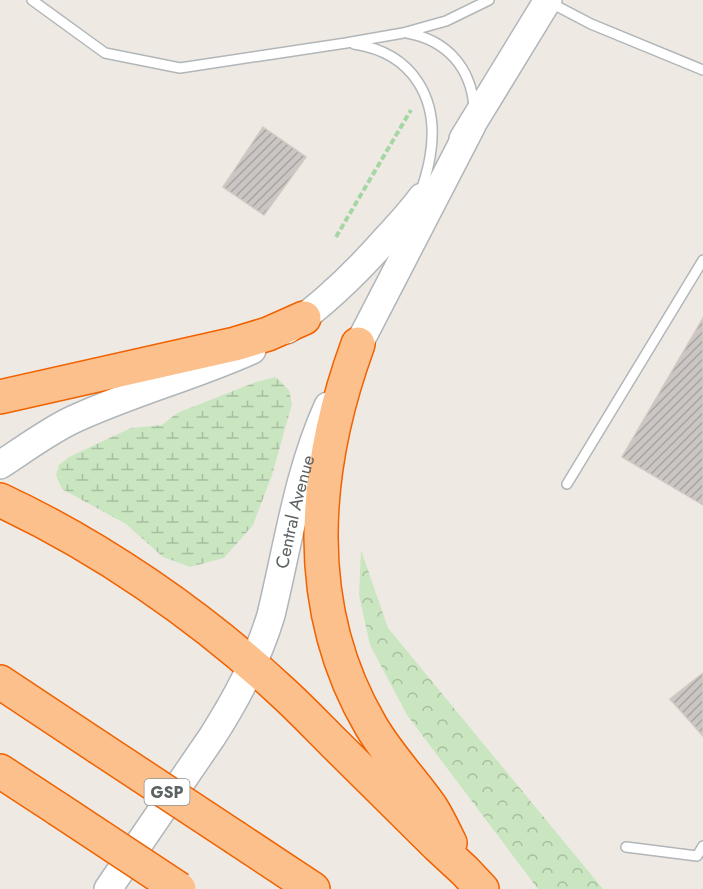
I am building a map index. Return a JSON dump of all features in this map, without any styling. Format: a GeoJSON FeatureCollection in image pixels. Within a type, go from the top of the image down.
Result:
{"type":"FeatureCollection","features":[{"type":"Feature","properties":{"kind":"highway"},"geometry":{"type":"LineString","coordinates":[[0,397],[244,342],[304,318]]}},
{"type":"Feature","properties":{"kind":"highway"},"geometry":{"type":"LineString","coordinates":[[358,344],[335,418],[322,494],[322,563],[331,626],[341,663],[371,726],[395,762],[431,808],[474,880]]}},
{"type":"Feature","properties":{"kind":"highway"},"geometry":{"type":"LineString","coordinates":[[0,500],[131,574],[203,625],[280,689],[474,880]]}},
{"type":"Feature","properties":{"kind":"highway","name":"GSP"},"geometry":{"type":"LineString","coordinates":[[0,682],[313,889]]}},
{"type":"Feature","properties":{"kind":"highway"},"geometry":{"type":"LineString","coordinates":[[0,771],[179,889]]}},
{"type":"Feature","properties":{"kind":"main road","name":"Central Avenue"},"geometry":{"type":"LineString","coordinates":[[0,465],[69,422],[228,361],[270,341],[304,318],[337,290],[416,204],[452,156],[547,0]]}},
{"type":"Feature","properties":{"kind":"main road","name":"Central Avenue"},"geometry":{"type":"LineString","coordinates":[[108,889],[212,737],[253,666],[271,615],[305,466],[321,422],[358,344],[472,125]]}},
{"type":"Feature","properties":{"kind":"lane"},"geometry":{"type":"LineString","coordinates":[[32,0],[105,52],[180,68],[403,33],[446,21],[489,0]]}},
{"type":"Feature","properties":{"kind":"lane"},"geometry":{"type":"LineString","coordinates":[[547,0],[591,24],[703,70]]}},
{"type":"Feature","properties":{"kind":"lane"},"geometry":{"type":"LineString","coordinates":[[403,33],[425,38],[452,55],[469,80],[474,108],[472,125]]}},
{"type":"Feature","properties":{"kind":"lane"},"geometry":{"type":"LineString","coordinates":[[346,43],[375,48],[399,61],[411,71],[427,99],[432,136],[430,158],[416,204]]}},
{"type":"Feature","properties":{"kind":"lane"},"geometry":{"type":"LineString","coordinates":[[567,484],[703,260]]}},
{"type":"Feature","properties":{"kind":"lane"},"geometry":{"type":"LineString","coordinates":[[626,847],[697,856],[703,846]]}},
{"type":"Feature","properties":{"kind":"path"},"geometry":{"type":"LineString","coordinates":[[336,237],[410,113],[420,84]]}},
{"type":"Feature","properties":{"kind":"green space"},"geometry":{"type":"Polygon","coordinates":[[[276,377],[289,390],[292,404],[272,475],[253,525],[224,558],[190,567],[163,557],[126,524],[62,489],[56,475],[59,465],[69,457],[131,428],[162,425],[177,413],[256,382],[276,377]]]}},
{"type":"Feature","properties":{"kind":"green space"},"geometry":{"type":"Polygon","coordinates":[[[361,550],[388,628],[603,889],[538,889],[407,715],[370,645],[359,595],[361,550]]]}},
{"type":"Feature","properties":{"kind":"building"},"geometry":{"type":"Polygon","coordinates":[[[263,127],[306,157],[264,215],[223,187],[263,127]]]}},
{"type":"Feature","properties":{"kind":"building"},"geometry":{"type":"Polygon","coordinates":[[[703,318],[703,505],[622,457],[703,318]]]}},
{"type":"Feature","properties":{"kind":"building"},"geometry":{"type":"Polygon","coordinates":[[[703,673],[703,736],[670,699],[703,673]]]}}]}
